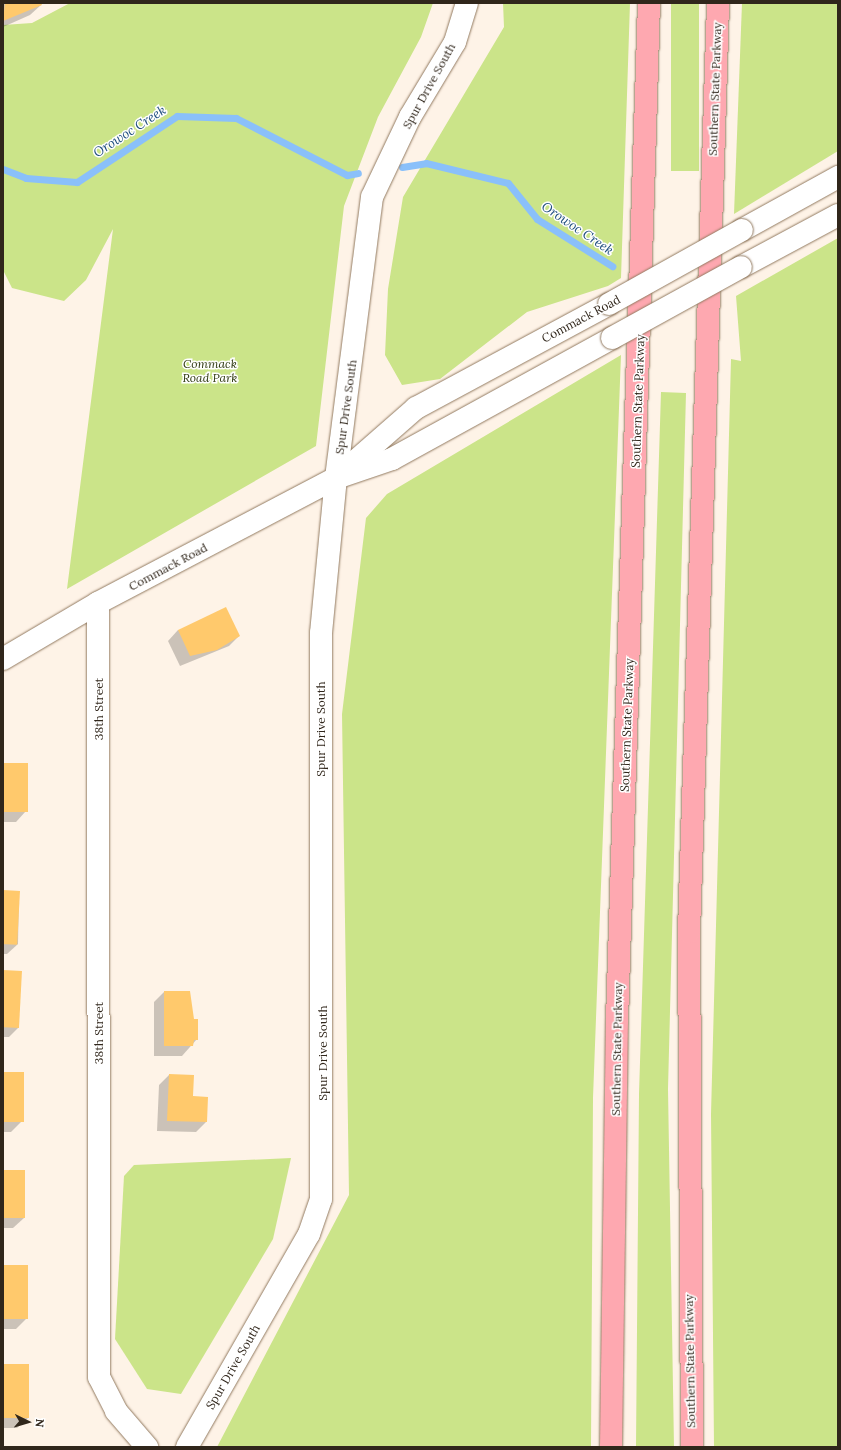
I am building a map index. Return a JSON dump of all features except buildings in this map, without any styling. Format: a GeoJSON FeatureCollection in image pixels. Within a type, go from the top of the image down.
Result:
{"type":"FeatureCollection","features":[{"type":"Feature","properties":{"kind":"highway","name":"Southern State Parkway"},"geometry":{"type":"LineString","coordinates":[[611,1447],[617,1021],[649,3]]}},
{"type":"Feature","properties":{"kind":"highway","name":"Southern State Parkway"},"geometry":{"type":"LineString","coordinates":[[692,1447],[689,932],[718,3]]}},
{"type":"Feature","properties":{"kind":"street","name":"Spur Drive South"},"geometry":{"type":"LineString","coordinates":[[188,1447],[309,1234],[321,1199],[321,633],[336,478],[372,197],[410,117],[455,42],[468,3]]}},
{"type":"Feature","properties":{"kind":"street","name":"Commack Road"},"geometry":{"type":"LineString","coordinates":[[336,478],[416,408],[610,304],[838,177]]}},
{"type":"Feature","properties":{"kind":"street","name":"Commack Road"},"geometry":{"type":"LineString","coordinates":[[3,659],[98,603],[336,478],[392,459],[838,215]]}},
{"type":"Feature","properties":{"kind":"street","name":"38th Street"},"geometry":{"type":"LineString","coordinates":[[98,603],[99,1377],[116,1411],[147,1447]]}},
{"type":"Feature","properties":{"kind":"green space","name":"Commack Road Park"},"geometry":{"type":"Polygon","coordinates":[[[70,3],[433,3],[421,37],[378,117],[344,206],[316,446],[67,589],[113,229],[86,280],[64,301],[12,288],[3,270],[3,25],[32,23],[70,3]]]}},
{"type":"Feature","properties":{"kind":"green space"},"geometry":{"type":"Polygon","coordinates":[[[503,3],[630,3],[621,278],[608,286],[527,312],[440,379],[402,385],[385,355],[388,289],[403,197],[504,27],[503,3]]]}},
{"type":"Feature","properties":{"kind":"green space"},"geometry":{"type":"Polygon","coordinates":[[[671,3],[699,3],[699,171],[671,171],[671,3]]]}},
{"type":"Feature","properties":{"kind":"green space"},"geometry":{"type":"Polygon","coordinates":[[[742,3],[838,3],[838,151],[734,214],[742,3]]]}},
{"type":"Feature","properties":{"kind":"green space"},"geometry":{"type":"Polygon","coordinates":[[[838,238],[838,1447],[714,1447],[711,1114],[731,359],[741,361],[736,296],[838,238]]]}},
{"type":"Feature","properties":{"kind":"green space"},"geometry":{"type":"Polygon","coordinates":[[[621,355],[593,1098],[591,1447],[217,1447],[349,1195],[342,714],[366,518],[387,494],[621,355]]]}},
{"type":"Feature","properties":{"kind":"green space"},"geometry":{"type":"Polygon","coordinates":[[[661,392],[686,393],[668,1089],[674,1447],[636,1447],[639,1094],[661,392]]]}},
{"type":"Feature","properties":{"kind":"green space"},"geometry":{"type":"Polygon","coordinates":[[[291,1158],[273,1239],[181,1394],[147,1389],[115,1339],[124,1176],[134,1165],[291,1158]]]}},
{"type":"Feature","properties":{"kind":"waterway","name":"Orowoc Creek"},"geometry":{"type":"LineString","coordinates":[[3,169],[26,178],[77,182],[177,116],[236,118],[347,175],[358,173]]}},
{"type":"Feature","properties":{"kind":"waterway","name":"Orowoc Creek"},"geometry":{"type":"LineString","coordinates":[[402,167],[426,163],[508,183],[537,219],[612,266]]}}]}
